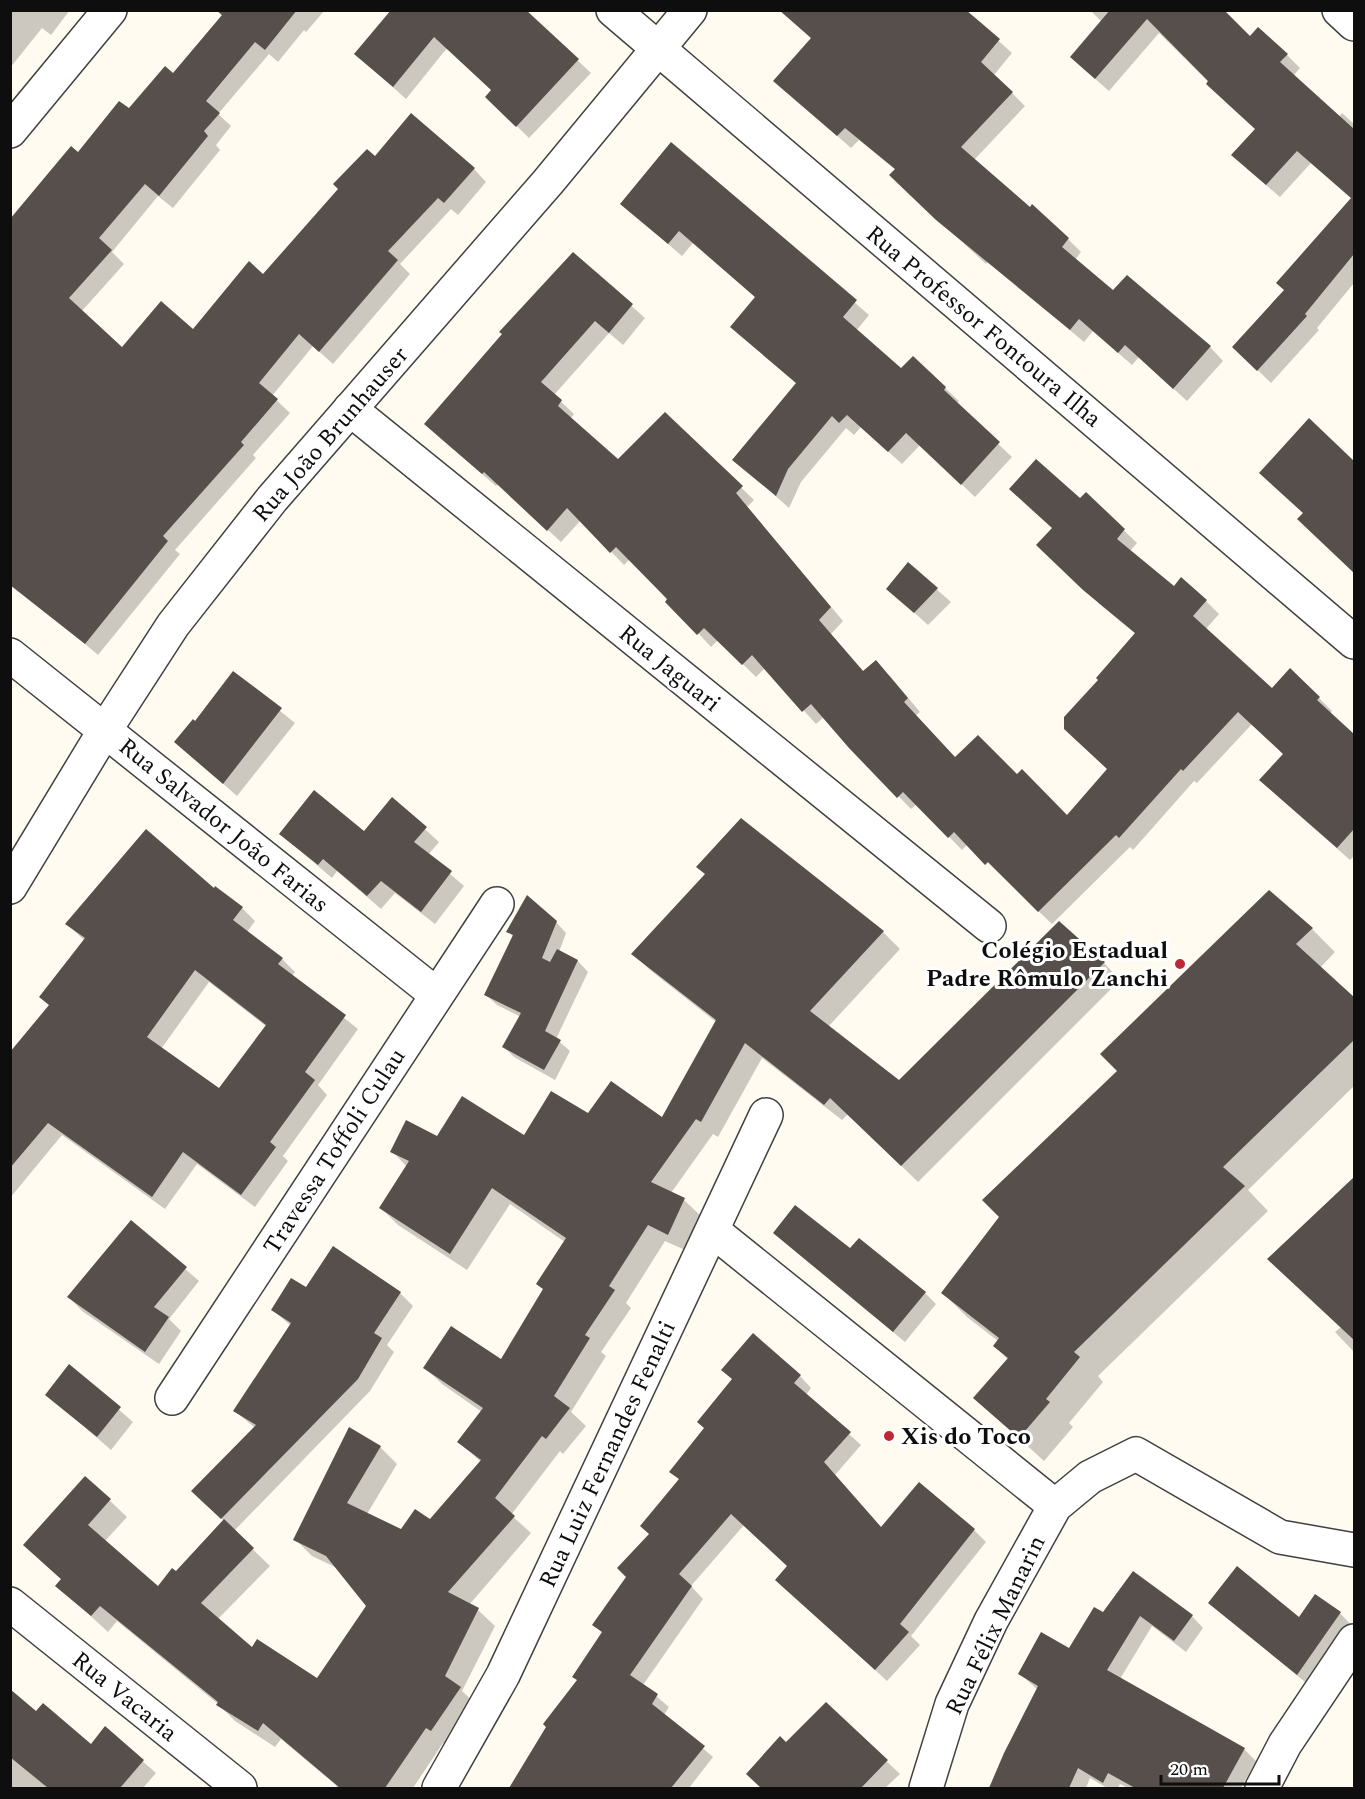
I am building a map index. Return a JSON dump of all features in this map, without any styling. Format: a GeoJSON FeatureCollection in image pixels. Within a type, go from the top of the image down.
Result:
{"type":"FeatureCollection","features":[{"type":"Feature","properties":{"kind":"street"},"geometry":{"type":"LineString","coordinates":[[10,131],[110,10]]}},
{"type":"Feature","properties":{"kind":"street","name":"Rua Professor Fontoura Ilha"},"geometry":{"type":"LineString","coordinates":[[613,10],[1354,642]]}},
{"type":"Feature","properties":{"kind":"street","name":"Rua João Brunhauser"},"geometry":{"type":"LineString","coordinates":[[10,887],[105,730],[173,626],[272,499],[548,182],[690,10]]}},
{"type":"Feature","properties":{"kind":"street"},"geometry":{"type":"LineString","coordinates":[[1339,10],[1354,24]]}},
{"type":"Feature","properties":{"kind":"street","name":"Rua Jaguari"},"geometry":{"type":"LineString","coordinates":[[350,409],[989,926]]}},
{"type":"Feature","properties":{"kind":"street","name":"Rua Salvador João Farias"},"geometry":{"type":"LineString","coordinates":[[10,655],[436,995]]}},
{"type":"Feature","properties":{"kind":"street","name":"Travessa Toffoli Culau"},"geometry":{"type":"LineString","coordinates":[[172,1398],[497,904]]}},
{"type":"Feature","properties":{"kind":"street","name":"Rua Luiz Fernandes Fenalti"},"geometry":{"type":"LineString","coordinates":[[439,1788],[503,1675],[766,1115]]}},
{"type":"Feature","properties":{"kind":"street"},"geometry":{"type":"LineString","coordinates":[[712,1230],[1055,1506]]}},
{"type":"Feature","properties":{"kind":"street","name":"Rua Félix Manarin"},"geometry":{"type":"LineString","coordinates":[[926,1788],[952,1704],[991,1621],[1055,1506],[1090,1477],[1136,1454],[1280,1537],[1354,1550]]}},
{"type":"Feature","properties":{"kind":"street","name":"Rua Vacaria"},"geometry":{"type":"LineString","coordinates":[[10,1604],[240,1788]]}},
{"type":"Feature","properties":{"kind":"street"},"geometry":{"type":"LineString","coordinates":[[1262,1788],[1285,1744],[1354,1641]]}},
{"type":"Feature","properties":{"kind":"building"},"geometry":{"type":"Polygon","coordinates":[[[216,10],[297,10],[265,50],[255,42],[206,101],[220,113],[204,131],[208,136],[159,196],[145,184],[99,238],[112,250],[69,298],[122,347],[161,301],[193,329],[249,261],[263,274],[338,189],[333,184],[367,149],[375,156],[411,113],[475,168],[444,203],[438,198],[388,251],[398,260],[319,352],[299,334],[259,383],[278,399],[241,442],[244,445],[163,536],[168,541],[85,644],[10,585],[10,219],[71,146],[78,152],[119,101],[129,108],[165,66],[173,73],[222,15],[216,10]]]}},
{"type":"Feature","properties":{"kind":"building"},"geometry":{"type":"Polygon","coordinates":[[[391,10],[526,10],[579,59],[516,127],[485,97],[491,90],[434,37],[393,87],[354,54],[391,10]]]}},
{"type":"Feature","properties":{"kind":"building"},"geometry":{"type":"Polygon","coordinates":[[[779,10],[966,10],[1000,39],[981,62],[1013,92],[961,147],[1030,207],[1032,204],[1069,238],[1062,247],[1113,290],[1127,275],[1211,346],[1173,389],[1125,345],[1118,353],[1079,319],[1070,330],[936,220],[889,175],[895,169],[845,128],[837,136],[773,81],[811,38],[779,10]]]}},
{"type":"Feature","properties":{"kind":"building"},"geometry":{"type":"Polygon","coordinates":[[[1110,10],[1224,10],[1250,36],[1258,27],[1288,54],[1280,62],[1354,129],[1354,254],[1305,314],[1307,316],[1257,371],[1232,347],[1284,290],[1276,283],[1351,198],[1297,151],[1266,185],[1231,155],[1255,129],[1206,84],[1208,81],[1147,19],[1095,79],[1070,57],[1110,10]]]}},
{"type":"Feature","properties":{"kind":"building"},"geometry":{"type":"Polygon","coordinates":[[[671,142],[857,300],[843,317],[901,368],[913,356],[946,387],[944,390],[1000,442],[961,485],[906,433],[888,452],[847,415],[839,423],[832,416],[788,469],[776,496],[732,460],[796,383],[730,327],[755,297],[679,231],[668,244],[620,204],[671,142]]]}},
{"type":"Feature","properties":{"kind":"building"},"geometry":{"type":"Polygon","coordinates":[[[573,252],[633,304],[609,333],[595,321],[541,382],[562,400],[558,406],[618,459],[665,412],[743,486],[736,493],[831,607],[819,620],[863,671],[876,660],[908,698],[904,702],[955,757],[978,735],[1017,774],[1022,769],[1067,815],[1107,769],[1064,729],[1064,717],[1098,680],[1096,678],[1135,633],[1083,590],[1036,545],[1052,528],[1009,489],[1036,459],[1080,498],[1086,492],[1125,529],[1117,539],[1174,586],[1181,577],[1207,600],[1193,616],[1272,688],[1290,668],[1320,697],[1317,700],[1354,734],[1354,829],[1337,848],[1259,780],[1283,754],[1238,712],[1183,771],[1181,769],[1119,838],[1116,835],[1038,912],[988,862],[985,865],[954,832],[948,838],[903,792],[897,798],[811,704],[802,712],[752,655],[742,665],[704,628],[697,635],[665,602],[667,599],[616,547],[610,553],[567,508],[547,531],[484,472],[482,474],[424,424],[502,334],[499,332],[573,252]]]}},
{"type":"Feature","properties":{"kind":"building"},"geometry":{"type":"Polygon","coordinates":[[[1309,418],[1354,461],[1354,573],[1297,519],[1303,513],[1259,473],[1309,418]]]}},
{"type":"Feature","properties":{"kind":"building"},"geometry":{"type":"Polygon","coordinates":[[[908,562],[938,588],[914,613],[886,589],[908,562]]]}},
{"type":"Feature","properties":{"kind":"building"},"geometry":{"type":"Polygon","coordinates":[[[233,671],[282,708],[223,784],[174,742],[193,719],[195,721],[233,671]]]}},
{"type":"Feature","properties":{"kind":"building"},"geometry":{"type":"Polygon","coordinates":[[[314,790],[364,831],[392,797],[427,827],[414,842],[452,871],[421,912],[381,881],[367,896],[323,859],[318,865],[279,834],[314,790]]]}},
{"type":"Feature","properties":{"kind":"building"},"geometry":{"type":"Polygon","coordinates":[[[741,818],[884,931],[810,1011],[899,1080],[1059,921],[1105,962],[901,1166],[830,1098],[824,1105],[745,1043],[701,1122],[696,1119],[651,1182],[685,1198],[668,1235],[648,1225],[609,1286],[615,1290],[585,1335],[590,1338],[554,1396],[570,1408],[546,1439],[542,1436],[495,1498],[515,1516],[448,1592],[479,1608],[445,1676],[461,1687],[431,1731],[426,1728],[385,1788],[340,1788],[263,1723],[258,1731],[216,1705],[218,1702],[100,1606],[91,1616],[55,1586],[61,1579],[23,1545],[85,1476],[111,1499],[88,1525],[158,1586],[172,1568],[176,1571],[224,1519],[254,1548],[201,1603],[252,1647],[257,1639],[317,1678],[366,1606],[326,1556],[293,1540],[349,1427],[381,1446],[347,1503],[401,1529],[415,1509],[430,1519],[481,1460],[457,1442],[483,1408],[423,1368],[451,1326],[501,1359],[543,1289],[536,1284],[566,1238],[492,1188],[450,1254],[379,1208],[409,1161],[390,1152],[406,1120],[437,1136],[462,1096],[524,1135],[551,1091],[588,1113],[611,1081],[662,1117],[716,1020],[631,954],[705,874],[696,867],[741,818]]]}},
{"type":"Feature","properties":{"kind":"building"},"geometry":{"type":"Polygon","coordinates":[[[146,829],[214,888],[215,886],[243,907],[233,920],[283,958],[278,964],[346,1015],[305,1072],[315,1080],[270,1142],[276,1147],[241,1195],[183,1152],[152,1197],[48,1123],[10,1168],[10,1052],[49,1005],[39,997],[85,938],[65,924],[146,829]],[[195,970],[147,1037],[219,1088],[266,1025],[195,970]]]}},
{"type":"Feature","properties":{"kind":"building"},"geometry":{"type":"Polygon","coordinates":[[[1269,890],[1313,928],[1296,944],[1354,997],[1354,1040],[1223,1167],[1245,1186],[1074,1352],[1080,1357],[1046,1399],[1050,1402],[1019,1438],[973,1398],[1008,1358],[993,1346],[999,1338],[941,1293],[999,1217],[982,1200],[1117,1071],[1100,1054],[1269,890]]]}},
{"type":"Feature","properties":{"kind":"building"},"geometry":{"type":"Polygon","coordinates":[[[527,895],[557,921],[542,958],[550,962],[557,949],[578,960],[545,1031],[561,1040],[544,1070],[502,1047],[521,1013],[484,995],[513,935],[506,932],[527,895]]]}},
{"type":"Feature","properties":{"kind":"building"},"geometry":{"type":"Polygon","coordinates":[[[1354,1177],[1354,1340],[1267,1259],[1354,1177]]]}},
{"type":"Feature","properties":{"kind":"building"},"geometry":{"type":"Polygon","coordinates":[[[795,1205],[850,1248],[859,1238],[926,1292],[893,1332],[773,1233],[795,1205]]]}},
{"type":"Feature","properties":{"kind":"building"},"geometry":{"type":"Polygon","coordinates":[[[131,1220],[187,1267],[154,1307],[169,1317],[145,1352],[67,1297],[131,1220]]]}},
{"type":"Feature","properties":{"kind":"building"},"geometry":{"type":"Polygon","coordinates":[[[333,1246],[401,1292],[374,1333],[382,1338],[358,1379],[221,1519],[191,1491],[256,1425],[233,1411],[291,1323],[271,1310],[291,1278],[306,1287],[333,1246]]]}},
{"type":"Feature","properties":{"kind":"building"},"geometry":{"type":"Polygon","coordinates":[[[753,1333],[801,1375],[794,1383],[851,1432],[824,1462],[881,1527],[919,1482],[975,1529],[900,1624],[909,1632],[875,1670],[775,1580],[787,1566],[731,1514],[679,1574],[692,1586],[630,1675],[658,1694],[652,1704],[705,1746],[671,1788],[509,1788],[546,1727],[543,1724],[577,1680],[572,1677],[602,1632],[592,1625],[626,1577],[617,1568],[649,1534],[640,1526],[679,1479],[669,1472],[704,1428],[697,1422],[732,1379],[721,1370],[753,1333]]]}},
{"type":"Feature","properties":{"kind":"building"},"geometry":{"type":"Polygon","coordinates":[[[69,1364],[121,1407],[97,1437],[45,1395],[69,1364]]]}},
{"type":"Feature","properties":{"kind":"building"},"geometry":{"type":"Polygon","coordinates":[[[1237,1566],[1299,1617],[1315,1594],[1341,1612],[1297,1675],[1208,1603],[1237,1566]]]}},
{"type":"Feature","properties":{"kind":"building"},"geometry":{"type":"Polygon","coordinates":[[[1133,1571],[1193,1615],[1174,1641],[1140,1616],[1107,1670],[1245,1748],[1223,1788],[1135,1788],[1108,1773],[1103,1783],[1078,1768],[1069,1788],[989,1788],[1038,1686],[1018,1674],[1041,1632],[1069,1648],[1094,1607],[1103,1612],[1133,1571]]]}},
{"type":"Feature","properties":{"kind":"building"},"geometry":{"type":"Polygon","coordinates":[[[10,1689],[36,1711],[43,1703],[91,1744],[105,1726],[144,1760],[120,1788],[48,1788],[10,1757],[10,1689]]]}},
{"type":"Feature","properties":{"kind":"building"},"geometry":{"type":"Polygon","coordinates":[[[826,1702],[888,1760],[861,1788],[761,1788],[746,1774],[780,1736],[786,1742],[826,1702]]]}},
{"type":"Feature","properties":{"kind":"place","name":"Colégio Estadual Padre Rômulo Zanchi"},"geometry":{"type":"Point","coordinates":[1180,964]}},
{"type":"Feature","properties":{"kind":"place","name":"Xis do Toco"},"geometry":{"type":"Point","coordinates":[889,1436]}}]}
